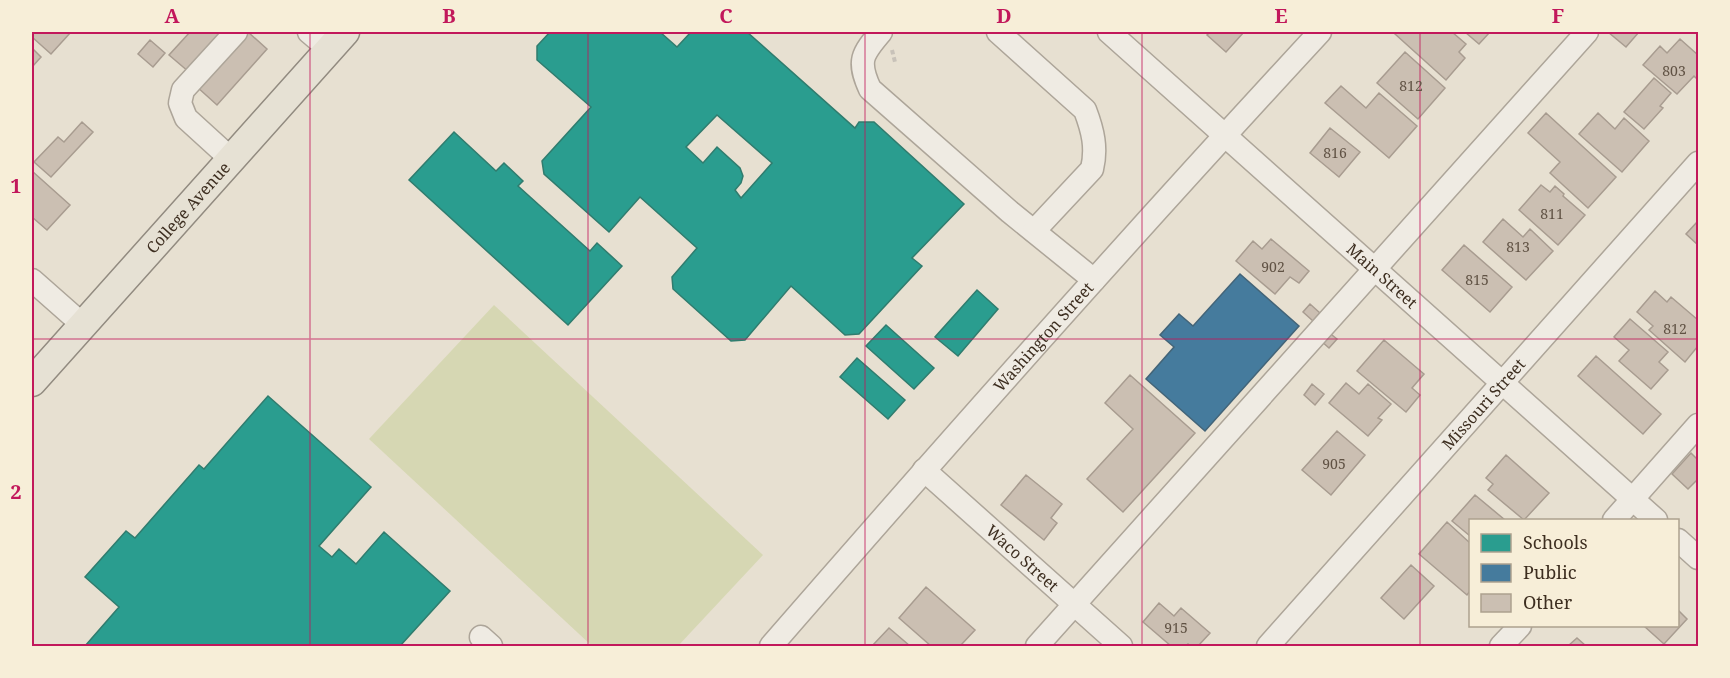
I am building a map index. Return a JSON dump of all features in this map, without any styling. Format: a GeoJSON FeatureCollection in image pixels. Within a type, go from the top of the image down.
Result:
{"type":"FeatureCollection","features":[{"type":"Feature","properties":{"kind":"main road","name":"College Avenue"},"geometry":{"type":"LineString","coordinates":[[32,382],[231,159],[328,37]]}},
{"type":"Feature","properties":{"kind":"street"},"geometry":{"type":"LineString","coordinates":[[231,159],[186,118],[180,104],[183,90],[236,32]]}},
{"type":"Feature","properties":{"kind":"street"},"geometry":{"type":"LineString","coordinates":[[881,32],[866,49],[861,64],[863,76],[870,89],[1094,280]]}},
{"type":"Feature","properties":{"kind":"street"},"geometry":{"type":"LineString","coordinates":[[998,32],[1085,110],[1095,143],[1092,169],[1034,231]]}},
{"type":"Feature","properties":{"kind":"street","name":"Main Street"},"geometry":{"type":"LineString","coordinates":[[1109,32],[1655,519]]}},
{"type":"Feature","properties":{"kind":"street","name":"Washington Street"},"geometry":{"type":"LineString","coordinates":[[771,646],[924,470],[1320,32]]}},
{"type":"Feature","properties":{"kind":"street"},"geometry":{"type":"LineString","coordinates":[[1037,646],[1587,32]]}},
{"type":"Feature","properties":{"kind":"street","name":"Missouri Street"},"geometry":{"type":"LineString","coordinates":[[1268,646],[1698,163]]}},
{"type":"Feature","properties":{"kind":"street"},"geometry":{"type":"LineString","coordinates":[[32,280],[83,325]]}},
{"type":"Feature","properties":{"kind":"street"},"geometry":{"type":"LineString","coordinates":[[1615,519],[1698,425]]}},
{"type":"Feature","properties":{"kind":"street","name":"Waco Street"},"geometry":{"type":"LineString","coordinates":[[924,470],[1121,646]]}},
{"type":"Feature","properties":{"kind":"street"},"geometry":{"type":"LineString","coordinates":[[1679,542],[1698,558]]}},
{"type":"Feature","properties":{"kind":"street"},"geometry":{"type":"LineString","coordinates":[[1501,646],[1519,627]]}},
{"type":"Feature","properties":{"kind":"green space"},"geometry":{"type":"Polygon","coordinates":[[[494,305],[763,555],[678,646],[592,646],[369,439],[494,305]]]}},
{"type":"Feature","properties":{"kind":"building: Schools"},"geometry":{"type":"Polygon","coordinates":[[[550,32],[660,32],[677,47],[691,32],[747,32],[855,128],[859,122],[874,122],[964,204],[912,258],[922,266],[859,334],[845,335],[791,286],[745,340],[731,341],[673,289],[672,277],[697,248],[640,197],[609,232],[544,174],[542,161],[591,107],[537,60],[537,46],[550,32]],[[717,115],[686,147],[703,163],[717,147],[740,168],[743,176],[735,190],[741,198],[772,163],[717,115]]]}},
{"type":"Feature","properties":{"kind":"building: Schools"},"geometry":{"type":"Polygon","coordinates":[[[454,132],[496,171],[504,163],[523,181],[518,186],[590,251],[597,243],[622,266],[568,325],[409,180],[454,132]]]}},
{"type":"Feature","properties":{"kind":"building: Schools"},"geometry":{"type":"Polygon","coordinates":[[[977,290],[998,309],[958,356],[935,337],[977,290]]]}},
{"type":"Feature","properties":{"kind":"building: Schools"},"geometry":{"type":"Polygon","coordinates":[[[886,325],[934,368],[914,389],[866,346],[886,325]]]}},
{"type":"Feature","properties":{"kind":"building: Schools"},"geometry":{"type":"Polygon","coordinates":[[[857,358],[905,400],[888,419],[840,377],[857,358]]]}},
{"type":"Feature","properties":{"kind":"building: Schools"},"geometry":{"type":"Polygon","coordinates":[[[268,396],[371,487],[319,546],[332,557],[339,549],[356,564],[384,532],[450,591],[400,646],[85,646],[119,607],[85,577],[126,531],[135,538],[199,465],[204,469],[268,396]]]}},
{"type":"Feature","properties":{"kind":"building: Public"},"geometry":{"type":"Polygon","coordinates":[[[1240,274],[1299,326],[1205,431],[1146,379],[1174,347],[1160,335],[1179,314],[1193,326],[1240,274]]]}},
{"type":"Feature","properties":{"kind":"building: Other"},"geometry":{"type":"Polygon","coordinates":[[[32,32],[71,32],[51,54],[32,37],[32,32]]]}},
{"type":"Feature","properties":{"kind":"building: Other"},"geometry":{"type":"Polygon","coordinates":[[[190,32],[225,32],[189,72],[169,55],[190,32]]]}},
{"type":"Feature","properties":{"kind":"building: Other"},"geometry":{"type":"Polygon","coordinates":[[[244,32],[248,32],[267,49],[217,105],[196,86],[244,32]]]}},
{"type":"Feature","properties":{"kind":"building: Other"},"geometry":{"type":"Polygon","coordinates":[[[1210,32],[1244,32],[1226,52],[1207,35],[1210,32]]]}},
{"type":"Feature","properties":{"kind":"building: Other"},"geometry":{"type":"Polygon","coordinates":[[[1397,32],[1452,32],[1466,44],[1459,52],[1465,58],[1446,80],[1395,34],[1397,32]]]}},
{"type":"Feature","properties":{"kind":"building: Other"},"geometry":{"type":"Polygon","coordinates":[[[1465,32],[1490,32],[1479,44],[1465,32]]]}},
{"type":"Feature","properties":{"kind":"building: Other"},"geometry":{"type":"Polygon","coordinates":[[[1608,32],[1639,32],[1626,47],[1608,32]]]}},
{"type":"Feature","properties":{"kind":"building: Other"},"geometry":{"type":"Polygon","coordinates":[[[1680,39],[1698,55],[1698,80],[1694,76],[1677,94],[1643,65],[1660,46],[1667,53],[1680,39]]]}},
{"type":"Feature","properties":{"kind":"building: Other"},"geometry":{"type":"Polygon","coordinates":[[[150,40],[165,53],[153,67],[138,54],[150,40]]]}},
{"type":"Feature","properties":{"kind":"building: Other"},"geometry":{"type":"Polygon","coordinates":[[[32,48],[41,57],[32,67],[32,48]]]}},
{"type":"Feature","properties":{"kind":"building: Other"},"geometry":{"type":"Polygon","coordinates":[[[1405,52],[1445,88],[1418,119],[1377,83],[1405,52]]]}},
{"type":"Feature","properties":{"kind":"building: Other"},"geometry":{"type":"Polygon","coordinates":[[[1654,78],[1671,93],[1660,106],[1663,108],[1644,129],[1624,112],[1654,78]]]}},
{"type":"Feature","properties":{"kind":"building: Other"},"geometry":{"type":"Polygon","coordinates":[[[1341,86],[1366,108],[1379,93],[1417,126],[1389,158],[1325,103],[1341,86]]]}},
{"type":"Feature","properties":{"kind":"building: Other"},"geometry":{"type":"Polygon","coordinates":[[[1546,113],[1616,177],[1588,208],[1550,173],[1560,162],[1528,133],[1546,113]]]}},
{"type":"Feature","properties":{"kind":"building: Other"},"geometry":{"type":"Polygon","coordinates":[[[1598,113],[1615,129],[1624,118],[1649,141],[1622,172],[1579,134],[1598,113]]]}},
{"type":"Feature","properties":{"kind":"building: Other"},"geometry":{"type":"Polygon","coordinates":[[[82,122],[93,132],[51,177],[34,162],[58,137],[64,142],[82,122]]]}},
{"type":"Feature","properties":{"kind":"building: Other"},"geometry":{"type":"Polygon","coordinates":[[[1330,128],[1360,152],[1339,177],[1310,153],[1330,128]]]}},
{"type":"Feature","properties":{"kind":"building: Other"},"geometry":{"type":"Polygon","coordinates":[[[32,171],[70,205],[47,230],[32,217],[32,171]]]}},
{"type":"Feature","properties":{"kind":"building: Other"},"geometry":{"type":"Polygon","coordinates":[[[1541,185],[1550,192],[1555,186],[1585,215],[1558,245],[1519,210],[1541,185]]]}},
{"type":"Feature","properties":{"kind":"building: Other"},"geometry":{"type":"Polygon","coordinates":[[[1503,219],[1523,237],[1530,229],[1553,251],[1526,280],[1483,242],[1503,219]]]}},
{"type":"Feature","properties":{"kind":"building: Other"},"geometry":{"type":"Polygon","coordinates":[[[1698,221],[1698,245],[1686,234],[1698,221]]]}},
{"type":"Feature","properties":{"kind":"building: Other"},"geometry":{"type":"Polygon","coordinates":[[[1271,239],[1309,271],[1299,283],[1290,277],[1275,294],[1236,261],[1253,241],[1262,249],[1271,239]]]}},
{"type":"Feature","properties":{"kind":"building: Other"},"geometry":{"type":"Polygon","coordinates":[[[1464,245],[1512,287],[1490,312],[1442,270],[1464,245]]]}},
{"type":"Feature","properties":{"kind":"building: Other"},"geometry":{"type":"Polygon","coordinates":[[[1655,291],[1667,302],[1671,297],[1698,320],[1698,346],[1685,362],[1649,330],[1653,326],[1637,312],[1655,291]]]}},
{"type":"Feature","properties":{"kind":"building: Other"},"geometry":{"type":"Polygon","coordinates":[[[1310,304],[1320,313],[1313,321],[1303,312],[1310,304]]]}},
{"type":"Feature","properties":{"kind":"building: Other"},"geometry":{"type":"Polygon","coordinates":[[[1630,319],[1668,352],[1659,362],[1668,370],[1651,389],[1619,361],[1629,350],[1614,337],[1630,319]]]}},
{"type":"Feature","properties":{"kind":"building: Other"},"geometry":{"type":"Polygon","coordinates":[[[1327,331],[1337,339],[1329,348],[1320,340],[1327,331]]]}},
{"type":"Feature","properties":{"kind":"building: Other"},"geometry":{"type":"Polygon","coordinates":[[[1384,340],[1424,374],[1412,388],[1420,395],[1406,412],[1357,371],[1384,340]]]}},
{"type":"Feature","properties":{"kind":"building: Other"},"geometry":{"type":"Polygon","coordinates":[[[1596,356],[1661,414],[1643,434],[1578,376],[1596,356]]]}},
{"type":"Feature","properties":{"kind":"building: Other"},"geometry":{"type":"Polygon","coordinates":[[[1130,375],[1195,433],[1123,512],[1087,479],[1133,429],[1105,403],[1130,375]]]}},
{"type":"Feature","properties":{"kind":"building: Other"},"geometry":{"type":"Polygon","coordinates":[[[1346,383],[1359,394],[1368,384],[1391,404],[1378,418],[1382,420],[1368,436],[1329,403],[1346,383]]]}},
{"type":"Feature","properties":{"kind":"building: Other"},"geometry":{"type":"Polygon","coordinates":[[[1312,384],[1324,394],[1315,405],[1304,395],[1312,384]]]}},
{"type":"Feature","properties":{"kind":"building: Other"},"geometry":{"type":"Polygon","coordinates":[[[1337,431],[1365,455],[1331,495],[1302,470],[1337,431]]]}},
{"type":"Feature","properties":{"kind":"building: Other"},"geometry":{"type":"Polygon","coordinates":[[[1691,453],[1698,460],[1698,479],[1688,489],[1672,474],[1691,453]]]}},
{"type":"Feature","properties":{"kind":"building: Other"},"geometry":{"type":"Polygon","coordinates":[[[1506,455],[1549,493],[1523,519],[1488,490],[1493,484],[1486,478],[1506,455]]]}},
{"type":"Feature","properties":{"kind":"building: Other"},"geometry":{"type":"Polygon","coordinates":[[[1026,475],[1062,504],[1051,518],[1057,523],[1044,540],[1001,505],[1026,475]]]}},
{"type":"Feature","properties":{"kind":"building: Other"},"geometry":{"type":"Polygon","coordinates":[[[1475,495],[1504,519],[1469,519],[1469,535],[1452,521],[1475,495]]]}},
{"type":"Feature","properties":{"kind":"building: Other"},"geometry":{"type":"Polygon","coordinates":[[[1447,522],[1469,542],[1469,592],[1467,595],[1419,554],[1447,522]]]}},
{"type":"Feature","properties":{"kind":"building: Other"},"geometry":{"type":"Polygon","coordinates":[[[1411,565],[1434,586],[1404,619],[1381,598],[1411,565]]]}},
{"type":"Feature","properties":{"kind":"building: Other"},"geometry":{"type":"Polygon","coordinates":[[[926,587],[975,630],[960,646],[931,646],[899,618],[926,587]]]}},
{"type":"Feature","properties":{"kind":"building: Other"},"geometry":{"type":"Polygon","coordinates":[[[1159,603],[1174,616],[1181,608],[1210,633],[1198,646],[1188,644],[1171,646],[1143,622],[1159,603]]]}},
{"type":"Feature","properties":{"kind":"building: Other"},"geometry":{"type":"Polygon","coordinates":[[[1679,611],[1687,619],[1664,644],[1645,627],[1679,627],[1679,611]]]}},
{"type":"Feature","properties":{"kind":"building: Other"},"geometry":{"type":"Polygon","coordinates":[[[889,628],[910,646],[872,646],[889,628]]]}},
{"type":"Feature","properties":{"kind":"building: Other"},"geometry":{"type":"Polygon","coordinates":[[[1577,638],[1586,646],[1568,646],[1577,638]]]}}]}
